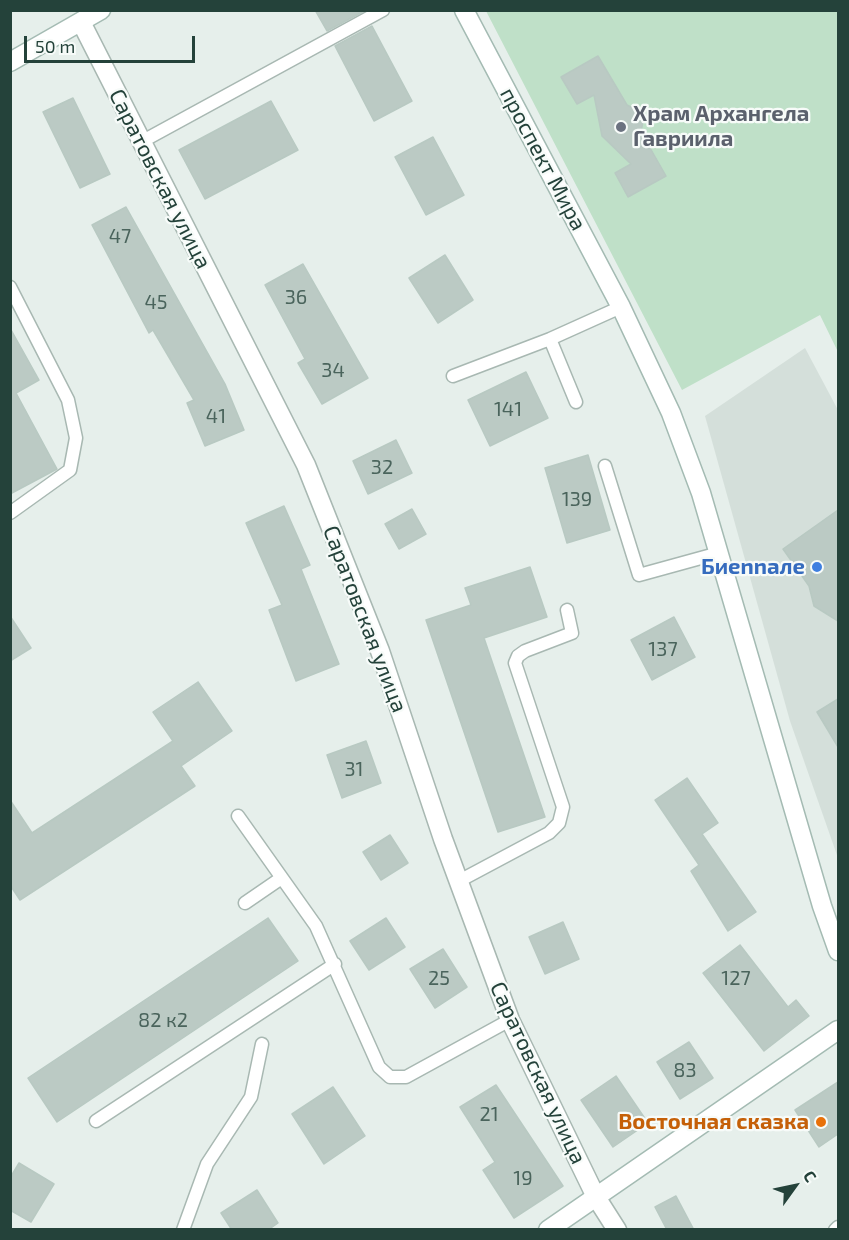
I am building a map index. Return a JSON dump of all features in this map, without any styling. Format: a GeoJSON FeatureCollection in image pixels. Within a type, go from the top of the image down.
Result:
{"type":"FeatureCollection","features":[{"type":"Feature","properties":{"kind":"street"},"geometry":{"type":"LineString","coordinates":[[10,62],[77,16],[101,10]]}},
{"type":"Feature","properties":{"kind":"street","name":"проспект Мира"},"geometry":{"type":"LineString","coordinates":[[464,10],[621,307],[672,413],[719,553],[822,906],[838,951]]}},
{"type":"Feature","properties":{"kind":"street","name":"Саратовская улица"},"geometry":{"type":"LineString","coordinates":[[77,16],[306,465],[380,651],[459,882],[510,1020],[596,1197],[617,1230]]}},
{"type":"Feature","properties":{"kind":"street"},"geometry":{"type":"LineString","coordinates":[[548,1230],[838,1030]]}},
{"type":"Feature","properties":{"kind":"lane"},"geometry":{"type":"LineString","coordinates":[[141,142],[383,10]]}},
{"type":"Feature","properties":{"kind":"lane"},"geometry":{"type":"LineString","coordinates":[[10,287],[68,400],[75,438],[70,470],[10,513]]}},
{"type":"Feature","properties":{"kind":"lane"},"geometry":{"type":"LineString","coordinates":[[453,376],[550,339],[621,307]]}},
{"type":"Feature","properties":{"kind":"lane"},"geometry":{"type":"LineString","coordinates":[[550,339],[576,402]]}},
{"type":"Feature","properties":{"kind":"lane"},"geometry":{"type":"LineString","coordinates":[[604,466],[639,575],[719,553]]}},
{"type":"Feature","properties":{"kind":"lane"},"geometry":{"type":"LineString","coordinates":[[459,882],[549,833],[559,823],[563,807],[515,663],[518,656],[525,651],[572,633],[567,610]]}},
{"type":"Feature","properties":{"kind":"lane"},"geometry":{"type":"LineString","coordinates":[[238,816],[280,879],[316,926],[335,964],[379,1067],[390,1077],[405,1077],[510,1020]]}},
{"type":"Feature","properties":{"kind":"lane"},"geometry":{"type":"LineString","coordinates":[[244,903],[280,879]]}},
{"type":"Feature","properties":{"kind":"lane"},"geometry":{"type":"LineString","coordinates":[[96,1121],[335,964]]}},
{"type":"Feature","properties":{"kind":"lane"},"geometry":{"type":"LineString","coordinates":[[183,1230],[207,1164],[251,1097],[262,1044]]}},
{"type":"Feature","properties":{"kind":"lane"},"geometry":{"type":"LineString","coordinates":[[835,1230],[838,1227]]}},
{"type":"Feature","properties":{"kind":"shaded area"},"geometry":{"type":"Polygon","coordinates":[[[805,348],[838,410],[838,858],[790,721],[705,416],[805,348]]]}},
{"type":"Feature","properties":{"kind":"green space"},"geometry":{"type":"Polygon","coordinates":[[[486,11],[838,11],[838,352],[820,315],[682,390],[486,11]]]}},
{"type":"Feature","properties":{"kind":"building"},"geometry":{"type":"Polygon","coordinates":[[[315,10],[363,10],[364,11],[327,31],[315,10]]]}},
{"type":"Feature","properties":{"kind":"building"},"geometry":{"type":"Polygon","coordinates":[[[372,26],[412,101],[374,121],[335,46],[372,26]]]}},
{"type":"Feature","properties":{"kind":"building","name":"Храм Архангела Гавриила"},"geometry":{"type":"Polygon","coordinates":[[[598,56],[627,105],[635,109],[643,121],[641,132],[666,176],[628,197],[615,173],[631,164],[602,136],[594,95],[577,104],[561,77],[598,56]]]}},
{"type":"Feature","properties":{"kind":"building"},"geometry":{"type":"Polygon","coordinates":[[[73,98],[110,174],[80,188],[43,112],[73,98]]]}},
{"type":"Feature","properties":{"kind":"building"},"geometry":{"type":"Polygon","coordinates":[[[271,101],[298,150],[205,199],[179,150],[271,101]]]}},
{"type":"Feature","properties":{"kind":"building"},"geometry":{"type":"Polygon","coordinates":[[[433,137],[464,195],[426,215],[395,157],[433,137]]]}},
{"type":"Feature","properties":{"kind":"building"},"geometry":{"type":"Polygon","coordinates":[[[126,207],[225,384],[244,430],[205,446],[187,403],[194,400],[153,330],[149,333],[92,225],[126,207]]]}},
{"type":"Feature","properties":{"kind":"building"},"geometry":{"type":"Polygon","coordinates":[[[445,255],[473,300],[438,323],[409,278],[445,255]]]}},
{"type":"Feature","properties":{"kind":"building"},"geometry":{"type":"Polygon","coordinates":[[[303,264],[368,378],[322,404],[298,363],[305,359],[265,285],[303,264]]]}},
{"type":"Feature","properties":{"kind":"building"},"geometry":{"type":"Polygon","coordinates":[[[10,328],[39,380],[16,393],[57,469],[10,494],[10,328]]]}},
{"type":"Feature","properties":{"kind":"building"},"geometry":{"type":"Polygon","coordinates":[[[526,372],[548,418],[490,446],[468,400],[526,372]]]}},
{"type":"Feature","properties":{"kind":"building"},"geometry":{"type":"Polygon","coordinates":[[[396,440],[412,473],[368,494],[353,461],[396,440]]]}},
{"type":"Feature","properties":{"kind":"building"},"geometry":{"type":"Polygon","coordinates":[[[588,455],[610,530],[567,543],[545,468],[588,455]]]}},
{"type":"Feature","properties":{"kind":"building"},"geometry":{"type":"Polygon","coordinates":[[[284,506],[310,565],[301,569],[339,664],[296,681],[269,610],[282,605],[246,523],[284,506]]]}},
{"type":"Feature","properties":{"kind":"building"},"geometry":{"type":"Polygon","coordinates":[[[412,509],[426,534],[399,549],[385,524],[412,509]]]}},
{"type":"Feature","properties":{"kind":"building","name":"Биеnnале"},"geometry":{"type":"Polygon","coordinates":[[[838,510],[838,621],[814,606],[809,586],[783,549],[838,510]]]}},
{"type":"Feature","properties":{"kind":"building"},"geometry":{"type":"Polygon","coordinates":[[[530,567],[547,617],[484,638],[545,817],[498,832],[426,620],[471,605],[465,588],[530,567]]]}},
{"type":"Feature","properties":{"kind":"building"},"geometry":{"type":"Polygon","coordinates":[[[10,616],[31,648],[10,661],[10,616]]]}},
{"type":"Feature","properties":{"kind":"building"},"geometry":{"type":"Polygon","coordinates":[[[674,617],[695,657],[652,680],[631,640],[674,617]]]}},
{"type":"Feature","properties":{"kind":"building"},"geometry":{"type":"Polygon","coordinates":[[[198,682],[232,731],[181,766],[195,786],[20,900],[10,885],[10,800],[32,833],[173,741],[153,712],[198,682]]]}},
{"type":"Feature","properties":{"kind":"building"},"geometry":{"type":"Polygon","coordinates":[[[838,699],[838,747],[817,712],[838,699]]]}},
{"type":"Feature","properties":{"kind":"building"},"geometry":{"type":"Polygon","coordinates":[[[366,741],[381,783],[342,798],[327,755],[366,741]]]}},
{"type":"Feature","properties":{"kind":"building"},"geometry":{"type":"Polygon","coordinates":[[[687,778],[718,823],[702,834],[756,912],[728,931],[691,871],[699,865],[655,800],[687,778]]]}},
{"type":"Feature","properties":{"kind":"building"},"geometry":{"type":"Polygon","coordinates":[[[390,835],[408,863],[381,880],[363,852],[390,835]]]}},
{"type":"Feature","properties":{"kind":"building"},"geometry":{"type":"Polygon","coordinates":[[[268,918],[298,961],[57,1122],[28,1078],[268,918]]]}},
{"type":"Feature","properties":{"kind":"building"},"geometry":{"type":"Polygon","coordinates":[[[386,918],[405,947],[369,970],[350,941],[386,918]]]}},
{"type":"Feature","properties":{"kind":"building"},"geometry":{"type":"Polygon","coordinates":[[[563,922],[579,959],[545,974],[529,937],[563,922]]]}},
{"type":"Feature","properties":{"kind":"building"},"geometry":{"type":"Polygon","coordinates":[[[740,945],[788,1007],[796,1000],[809,1016],[764,1051],[703,973],[740,945]]]}},
{"type":"Feature","properties":{"kind":"building"},"geometry":{"type":"Polygon","coordinates":[[[443,949],[467,987],[435,1008],[410,969],[443,949]]]}},
{"type":"Feature","properties":{"kind":"building"},"geometry":{"type":"Polygon","coordinates":[[[689,1042],[713,1078],[680,1099],[657,1062],[689,1042]]]}},
{"type":"Feature","properties":{"kind":"building"},"geometry":{"type":"Polygon","coordinates":[[[616,1076],[648,1123],[613,1147],[581,1100],[616,1076]]]}},
{"type":"Feature","properties":{"kind":"building","name":"Восточная сказка"},"geometry":{"type":"Polygon","coordinates":[[[838,1082],[838,1134],[819,1147],[795,1110],[838,1082]]]}},
{"type":"Feature","properties":{"kind":"building"},"geometry":{"type":"Polygon","coordinates":[[[496,1085],[563,1186],[514,1218],[483,1170],[495,1162],[460,1107],[496,1085]]]}},
{"type":"Feature","properties":{"kind":"building"},"geometry":{"type":"Polygon","coordinates":[[[333,1087],[365,1136],[324,1164],[292,1114],[333,1087]]]}},
{"type":"Feature","properties":{"kind":"building"},"geometry":{"type":"Polygon","coordinates":[[[19,1163],[54,1184],[31,1222],[10,1210],[10,1178],[19,1163]]]}},
{"type":"Feature","properties":{"kind":"building"},"geometry":{"type":"Polygon","coordinates":[[[257,1190],[278,1223],[268,1230],[232,1230],[221,1213],[257,1190]]]}},
{"type":"Feature","properties":{"kind":"building"},"geometry":{"type":"Polygon","coordinates":[[[676,1196],[694,1230],[667,1230],[655,1207],[676,1196]]]}},
{"type":"Feature","properties":{"kind":"place","name":"Храм Архангела Гавриила"},"geometry":{"type":"Point","coordinates":[621,127]}},
{"type":"Feature","properties":{"kind":"place","name":"Биеnnале"},"geometry":{"type":"Point","coordinates":[817,567]}},
{"type":"Feature","properties":{"kind":"place","name":"Восточная сказка"},"geometry":{"type":"Point","coordinates":[821,1122]}}]}
